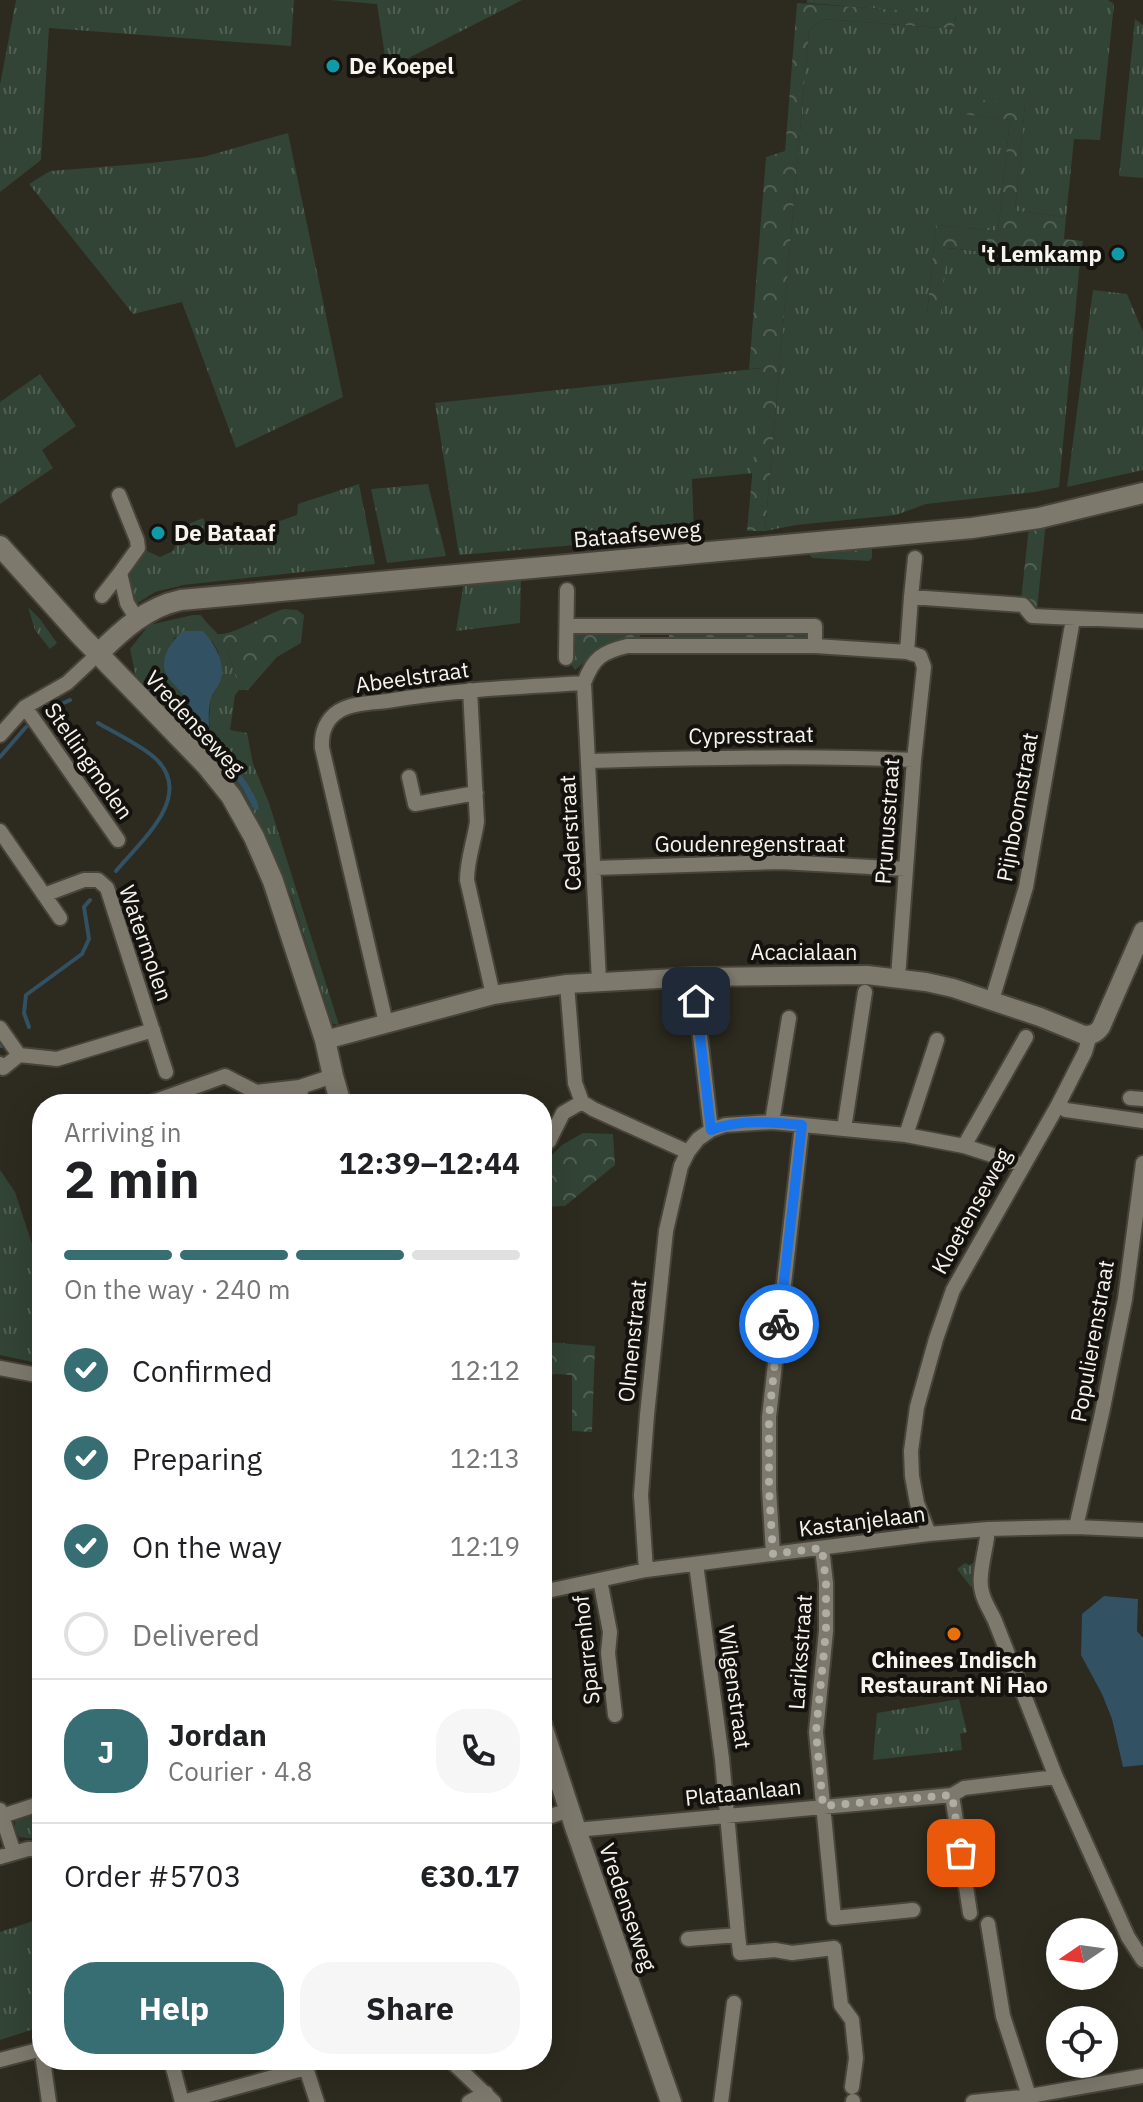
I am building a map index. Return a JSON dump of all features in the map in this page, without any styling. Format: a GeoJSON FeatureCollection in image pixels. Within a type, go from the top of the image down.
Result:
{"type":"FeatureCollection","features":[{"type":"Feature","properties":{"kind":"main road","name":"Bataafseweg"},"geometry":{"type":"LineString","coordinates":[[98,654],[137,619],[155,608],[181,600],[983,527],[1039,518],[1143,493]]}},
{"type":"Feature","properties":{"kind":"main road","name":"Vredenseweg"},"geometry":{"type":"LineString","coordinates":[[0,546],[98,654],[206,765],[231,796],[254,837],[273,881],[325,1040],[338,1094]]}},
{"type":"Feature","properties":{"kind":"main road","name":"Vredenseweg"},"geometry":{"type":"LineString","coordinates":[[552,1761],[671,2102]]}},
{"type":"Feature","properties":{"kind":"street"},"geometry":{"type":"LineString","coordinates":[[102,596],[138,548],[119,495]]}},
{"type":"Feature","properties":{"kind":"street"},"geometry":{"type":"LineString","coordinates":[[584,683],[595,660],[610,650],[627,646],[815,646],[907,652],[915,558]]}},
{"type":"Feature","properties":{"kind":"street"},"geometry":{"type":"LineString","coordinates":[[120,573],[127,603],[137,619]]}},
{"type":"Feature","properties":{"kind":"street"},"geometry":{"type":"LineString","coordinates":[[566,658],[567,590]]}},
{"type":"Feature","properties":{"kind":"street"},"geometry":{"type":"LineString","coordinates":[[911,597],[1005,602],[1023,605],[1032,616],[1143,621]]}},
{"type":"Feature","properties":{"kind":"street","name":"Pijnboomstraat"},"geometry":{"type":"LineString","coordinates":[[992,1000],[1026,887],[1073,619]]}},
{"type":"Feature","properties":{"kind":"street"},"geometry":{"type":"LineString","coordinates":[[567,626],[815,626],[815,646]]}},
{"type":"Feature","properties":{"kind":"street"},"geometry":{"type":"LineString","coordinates":[[654,626],[654,646]]}},
{"type":"Feature","properties":{"kind":"street","name":"Prunusstraat"},"geometry":{"type":"LineString","coordinates":[[898,978],[924,667],[920,656],[907,652]]}},
{"type":"Feature","properties":{"kind":"street"},"geometry":{"type":"LineString","coordinates":[[0,735],[25,707],[67,683],[98,654]]}},
{"type":"Feature","properties":{"kind":"street","name":"Abeelstraat"},"geometry":{"type":"LineString","coordinates":[[386,1023],[322,748],[322,737],[332,716],[346,708],[429,694],[584,683]]}},
{"type":"Feature","properties":{"kind":"street","name":"Cederstraat"},"geometry":{"type":"LineString","coordinates":[[584,683],[599,981]]}},
{"type":"Feature","properties":{"kind":"street"},"geometry":{"type":"LineString","coordinates":[[470,690],[477,822],[467,863],[467,880],[493,995]]}},
{"type":"Feature","properties":{"kind":"street","name":"Stellingmolen"},"geometry":{"type":"LineString","coordinates":[[25,707],[118,840]]}},
{"type":"Feature","properties":{"kind":"street","name":"Cypresstraat"},"geometry":{"type":"LineString","coordinates":[[589,761],[763,756],[914,760]]}},
{"type":"Feature","properties":{"kind":"street"},"geometry":{"type":"LineString","coordinates":[[409,777],[415,804],[476,793]]}},
{"type":"Feature","properties":{"kind":"street"},"geometry":{"type":"LineString","coordinates":[[0,831],[60,918]]}},
{"type":"Feature","properties":{"kind":"street","name":"Goudenregenstraat"},"geometry":{"type":"LineString","coordinates":[[594,868],[781,862],[906,869]]}},
{"type":"Feature","properties":{"kind":"street","name":"Watermolen"},"geometry":{"type":"LineString","coordinates":[[44,895],[84,880],[98,880],[107,888],[166,1072]]}},
{"type":"Feature","properties":{"kind":"street","name":"Kloetenseweg"},"geometry":{"type":"LineString","coordinates":[[929,1534],[917,1503],[911,1451],[917,1407],[953,1290],[1058,1105],[1085,1052],[1090,1035],[1097,1033],[1101,1027],[1143,931]]}},
{"type":"Feature","properties":{"kind":"street","name":"Acacialaan"},"geometry":{"type":"LineString","coordinates":[[325,1040],[493,995],[567,984],[867,975],[926,982],[992,1000],[1090,1035]]}},
{"type":"Feature","properties":{"kind":"street"},"geometry":{"type":"LineString","coordinates":[[567,984],[575,1083],[582,1102],[688,1152]]}},
{"type":"Feature","properties":{"kind":"street"},"geometry":{"type":"LineString","coordinates":[[844,1129],[865,992]]}},
{"type":"Feature","properties":{"kind":"street"},"geometry":{"type":"LineString","coordinates":[[696,1001],[711,1130],[725,1125],[772,1122],[906,1135],[964,1146],[1023,1165]]}},
{"type":"Feature","properties":{"kind":"street"},"geometry":{"type":"LineString","coordinates":[[772,1122],[789,1018]]}},
{"type":"Feature","properties":{"kind":"street"},"geometry":{"type":"LineString","coordinates":[[0,1028],[19,1055],[1,1066]]}},
{"type":"Feature","properties":{"kind":"street","name":"Watermolen"},"geometry":{"type":"LineString","coordinates":[[19,1055],[57,1059],[153,1030]]}},
{"type":"Feature","properties":{"kind":"street"},"geometry":{"type":"LineString","coordinates":[[964,1146],[1026,1037]]}},
{"type":"Feature","properties":{"kind":"street"},"geometry":{"type":"LineString","coordinates":[[906,1135],[937,1040]]}},
{"type":"Feature","properties":{"kind":"street"},"geometry":{"type":"LineString","coordinates":[[177,1094],[225,1076],[256,1092],[300,1087],[333,1076]]}},
{"type":"Feature","properties":{"kind":"street"},"geometry":{"type":"LineString","coordinates":[[300,1087],[301,1094]]}},
{"type":"Feature","properties":{"kind":"street"},"geometry":{"type":"LineString","coordinates":[[552,1135],[563,1113],[582,1102]]}},
{"type":"Feature","properties":{"kind":"street"},"geometry":{"type":"LineString","coordinates":[[1058,1105],[1066,1110],[1143,1121]]}},
{"type":"Feature","properties":{"kind":"street"},"geometry":{"type":"LineString","coordinates":[[773,1554],[769,1417],[802,1125]]}},
{"type":"Feature","properties":{"kind":"street","name":"Olmenstraat"},"geometry":{"type":"LineString","coordinates":[[646,1570],[641,1495],[666,1231],[681,1166],[698,1139],[711,1130]]}},
{"type":"Feature","properties":{"kind":"street","name":"Populierenstraat"},"geometry":{"type":"LineString","coordinates":[[1076,1527],[1125,1299],[1143,1163]]}},
{"type":"Feature","properties":{"kind":"street"},"geometry":{"type":"LineString","coordinates":[[0,1368],[32,1374]]}},
{"type":"Feature","properties":{"kind":"street","name":"Kastanjelaan"},"geometry":{"type":"LineString","coordinates":[[552,1590],[646,1570],[929,1534],[1076,1527],[1143,1530]]}},
{"type":"Feature","properties":{"kind":"street"},"geometry":{"type":"LineString","coordinates":[[988,1529],[981,1590],[1056,1777],[1128,1937],[1143,1960]]}},
{"type":"Feature","properties":{"kind":"street","name":"Lariksstraat"},"geometry":{"type":"LineString","coordinates":[[822,1548],[826,1631],[816,1732],[834,1918],[834,1948],[841,2005],[852,2020],[856,2058],[853,2097]]}},
{"type":"Feature","properties":{"kind":"street","name":"Wilgenstraat"},"geometry":{"type":"LineString","coordinates":[[696,1564],[722,1759],[738,1935]]}},
{"type":"Feature","properties":{"kind":"street","name":"Sparrenhof"},"geometry":{"type":"LineString","coordinates":[[600,1580],[610,1632],[608,1653],[615,1715]]}},
{"type":"Feature","properties":{"kind":"street","name":"Plataanlaan"},"geometry":{"type":"LineString","coordinates":[[576,1830],[952,1795],[964,1788],[1056,1777]]}},
{"type":"Feature","properties":{"kind":"street"},"geometry":{"type":"LineString","coordinates":[[952,1795],[970,1913]]}},
{"type":"Feature","properties":{"kind":"street"},"geometry":{"type":"LineString","coordinates":[[32,1805],[1,1813],[7,1855],[32,1849]]}},
{"type":"Feature","properties":{"kind":"street"},"geometry":{"type":"LineString","coordinates":[[552,1816],[569,1810]]}},
{"type":"Feature","properties":{"kind":"street"},"geometry":{"type":"LineString","coordinates":[[834,1918],[913,1910]]}},
{"type":"Feature","properties":{"kind":"street"},"geometry":{"type":"LineString","coordinates":[[988,1924],[1003,2016],[1031,2099]]}},
{"type":"Feature","properties":{"kind":"street"},"geometry":{"type":"LineString","coordinates":[[688,1939],[738,1935],[740,1953],[775,1950],[792,1953],[834,1948]]}},
{"type":"Feature","properties":{"kind":"street"},"geometry":{"type":"LineString","coordinates":[[721,2102],[734,2003]]}},
{"type":"Feature","properties":{"kind":"street"},"geometry":{"type":"LineString","coordinates":[[0,2060],[32,2055]]}},
{"type":"Feature","properties":{"kind":"street"},"geometry":{"type":"LineString","coordinates":[[44,2070],[49,2102]]}},
{"type":"Feature","properties":{"kind":"street"},"geometry":{"type":"LineString","coordinates":[[174,2070],[183,2102],[287,2070]]}},
{"type":"Feature","properties":{"kind":"street"},"geometry":{"type":"LineString","coordinates":[[308,2070],[317,2102]]}},
{"type":"Feature","properties":{"kind":"street"},"geometry":{"type":"LineString","coordinates":[[461,2070],[490,2098]]}},
{"type":"Feature","properties":{"kind":"street"},"geometry":{"type":"LineString","coordinates":[[973,2102],[1031,2099],[1143,2076]]}},
{"type":"Feature","properties":{"kind":"street"},"geometry":{"type":"LineString","coordinates":[[469,2102],[490,2098]]}},
{"type":"Feature","properties":{"kind":"green space"},"geometry":{"type":"Polygon","coordinates":[[[16,0],[294,0],[291,46],[49,28],[41,160],[0,192],[0,85],[16,0]]]}},
{"type":"Feature","properties":{"kind":"green space"},"geometry":{"type":"Polygon","coordinates":[[[331,0],[522,0],[387,69],[377,4],[331,0]]]}},
{"type":"Feature","properties":{"kind":"green space"},"geometry":{"type":"Polygon","coordinates":[[[807,0],[1108,0],[1114,4],[1100,140],[1074,139],[1066,217],[1015,211],[1025,105],[964,114],[1010,120],[998,231],[936,225],[927,315],[940,315],[947,248],[1080,261],[1059,487],[926,504],[896,515],[765,531],[809,30],[823,19],[954,29],[956,15],[807,3],[807,0]]]}},
{"type":"Feature","properties":{"kind":"green space"},"geometry":{"type":"Polygon","coordinates":[[[797,3],[956,14],[954,29],[823,19],[809,30],[765,531],[747,531],[762,368],[749,369],[766,157],[785,151],[797,3]]]}},
{"type":"Feature","properties":{"kind":"green space"},"geometry":{"type":"Polygon","coordinates":[[[1135,19],[1143,25],[1143,178],[1119,176],[1135,19]]]}},
{"type":"Feature","properties":{"kind":"green space"},"geometry":{"type":"Polygon","coordinates":[[[964,98],[1025,105],[1015,211],[1066,217],[1064,239],[1083,241],[1080,261],[948,248],[940,316],[927,315],[936,225],[998,231],[1010,120],[963,114],[964,98]]]}},
{"type":"Feature","properties":{"kind":"green space"},"geometry":{"type":"Polygon","coordinates":[[[288,133],[343,397],[236,448],[182,302],[133,314],[29,184],[50,171],[203,157],[288,133]]]}},
{"type":"Feature","properties":{"kind":"green space"},"geometry":{"type":"Polygon","coordinates":[[[1093,290],[1127,294],[1143,332],[1143,470],[1067,487],[1093,290]]]}},
{"type":"Feature","properties":{"kind":"green space"},"geometry":{"type":"Polygon","coordinates":[[[763,368],[754,473],[692,479],[694,535],[459,555],[435,403],[763,368]]]}},
{"type":"Feature","properties":{"kind":"green space"},"geometry":{"type":"Polygon","coordinates":[[[40,374],[76,426],[42,450],[53,468],[0,504],[0,402],[40,374]]]}},
{"type":"Feature","properties":{"kind":"green space"},"geometry":{"type":"Polygon","coordinates":[[[359,484],[375,564],[183,585],[155,592],[133,606],[125,575],[143,549],[160,557],[173,551],[181,533],[179,528],[203,518],[214,544],[297,515],[298,504],[359,484]]]}},
{"type":"Feature","properties":{"kind":"green space"},"geometry":{"type":"Polygon","coordinates":[[[428,484],[446,556],[387,563],[371,489],[428,484]]]}},
{"type":"Feature","properties":{"kind":"green space"},"geometry":{"type":"Polygon","coordinates":[[[1046,522],[1037,609],[1025,597],[1021,600],[1029,526],[1046,522]]]}},
{"type":"Feature","properties":{"kind":"green space"},"geometry":{"type":"Polygon","coordinates":[[[872,544],[872,558],[869,561],[813,558],[809,550],[872,544]]]}},
{"type":"Feature","properties":{"kind":"green space"},"geometry":{"type":"Polygon","coordinates":[[[521,576],[520,623],[456,631],[464,581],[521,576]]]}},
{"type":"Feature","properties":{"kind":"green space"},"geometry":{"type":"Polygon","coordinates":[[[28,607],[57,643],[50,649],[35,630],[28,607]]]}},
{"type":"Feature","properties":{"kind":"green space"},"geometry":{"type":"Polygon","coordinates":[[[284,609],[297,610],[304,615],[301,643],[277,657],[248,690],[239,690],[228,653],[217,634],[232,632],[284,609]]]}},
{"type":"Feature","properties":{"kind":"green space"},"geometry":{"type":"Polygon","coordinates":[[[201,615],[225,646],[239,690],[235,695],[230,730],[247,733],[253,764],[269,803],[339,1025],[331,1020],[292,898],[261,826],[137,683],[130,649],[149,625],[201,615]],[[175,637],[164,663],[186,698],[194,723],[212,754],[237,779],[251,806],[253,792],[211,739],[211,698],[220,682],[221,664],[212,641],[175,637]]]}},
{"type":"Feature","properties":{"kind":"green space"},"geometry":{"type":"Polygon","coordinates":[[[669,630],[808,631],[810,638],[669,639],[669,630]]]}},
{"type":"Feature","properties":{"kind":"green space"},"geometry":{"type":"Polygon","coordinates":[[[640,631],[640,638],[605,645],[575,670],[571,664],[573,632],[640,631]]]}},
{"type":"Feature","properties":{"kind":"green space"},"geometry":{"type":"Polygon","coordinates":[[[583,1133],[613,1134],[615,1165],[565,1206],[552,1207],[552,1155],[583,1133]]]}},
{"type":"Feature","properties":{"kind":"green space"},"geometry":{"type":"Polygon","coordinates":[[[0,1170],[15,1192],[32,1244],[32,1362],[0,1355],[0,1170]]]}},
{"type":"Feature","properties":{"kind":"green space"},"geometry":{"type":"Polygon","coordinates":[[[552,1342],[595,1346],[592,1432],[572,1431],[572,1375],[552,1375],[552,1342]]]}},
{"type":"Feature","properties":{"kind":"green space"},"geometry":{"type":"Polygon","coordinates":[[[965,1563],[978,1563],[975,1587],[971,1587],[957,1569],[965,1563]]]}},
{"type":"Feature","properties":{"kind":"green space"},"geometry":{"type":"Polygon","coordinates":[[[959,1699],[967,1732],[960,1734],[962,1750],[873,1760],[877,1713],[959,1699]]]}},
{"type":"Feature","properties":{"kind":"green space"},"geometry":{"type":"Polygon","coordinates":[[[32,1814],[32,1839],[19,1837],[15,1820],[32,1814]]]}},
{"type":"Feature","properties":{"kind":"green space"},"geometry":{"type":"Polygon","coordinates":[[[32,1921],[32,2030],[0,2040],[0,1932],[32,1921]]]}},
{"type":"Feature","properties":{"kind":"water"},"geometry":{"type":"Polygon","coordinates":[[[183,631],[203,631],[219,655],[222,675],[210,703],[211,736],[218,750],[234,766],[255,796],[259,809],[255,810],[241,786],[203,741],[188,703],[166,673],[166,653],[183,631]]]}},
{"type":"Feature","properties":{"kind":"water"},"geometry":{"type":"Polygon","coordinates":[[[1104,1596],[1138,1599],[1137,1631],[1143,1638],[1143,1765],[1123,1767],[1112,1719],[1081,1655],[1082,1614],[1104,1596]]]}},
{"type":"Feature","properties":{"kind":"waterway"},"geometry":{"type":"LineString","coordinates":[[44,712],[70,700]]}},
{"type":"Feature","properties":{"kind":"waterway"},"geometry":{"type":"LineString","coordinates":[[98,723],[152,755],[167,774],[170,789],[167,804],[159,818],[116,871]]}},
{"type":"Feature","properties":{"kind":"waterway"},"geometry":{"type":"LineString","coordinates":[[0,757],[26,727]]}},
{"type":"Feature","properties":{"kind":"waterway"},"geometry":{"type":"LineString","coordinates":[[29,1027],[24,1013],[26,995],[82,954],[89,939],[84,907],[90,900]]}},
{"type":"Feature","properties":{"kind":"way so far"},"geometry":{"type":"LineString","coordinates":[[779,1324],[769,1417],[773,1554],[822,1548],[826,1631],[816,1732],[823,1806],[952,1795],[961,1853]]}},
{"type":"Feature","properties":{"kind":"place","name":"De Koepel"},"geometry":{"type":"Point","coordinates":[333,66]}},
{"type":"Feature","properties":{"kind":"place","name":"'t Lemkamp"},"geometry":{"type":"Point","coordinates":[1118,254]}},
{"type":"Feature","properties":{"kind":"place","name":"De Bataaf"},"geometry":{"type":"Point","coordinates":[158,533]}},
{"type":"Feature","properties":{"kind":"place","name":"Chinees Indisch Restaurant Ni Hao"},"geometry":{"type":"Point","coordinates":[954,1634]}},
{"type":"Feature","properties":{"kind":"route"},"geometry":{"type":"LineString","coordinates":[[696,1001],[711,1130],[725,1125],[772,1122],[802,1125],[779,1324]]}}]}
